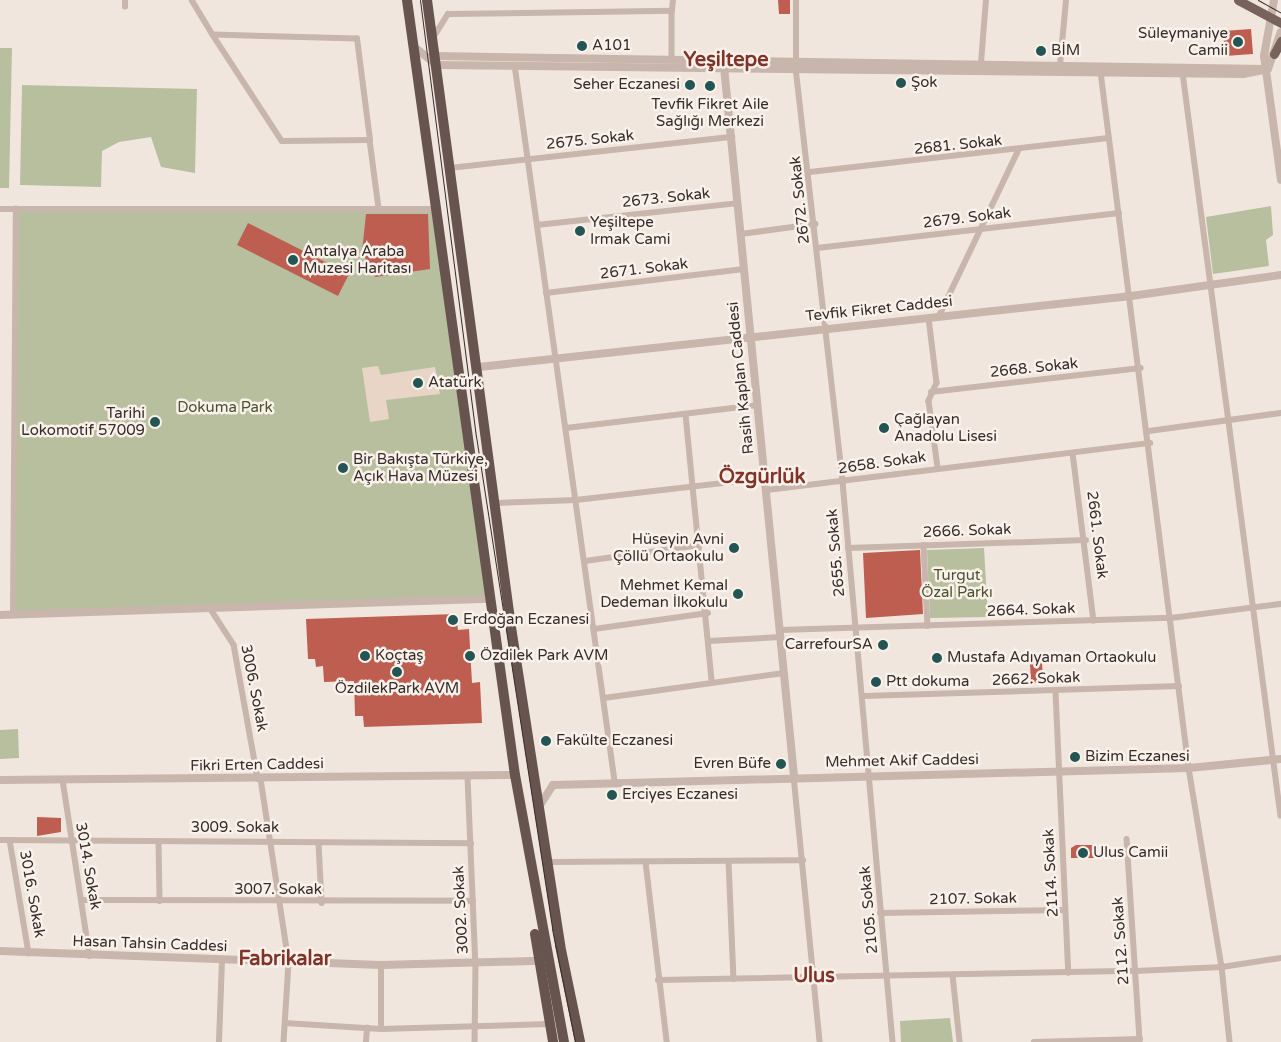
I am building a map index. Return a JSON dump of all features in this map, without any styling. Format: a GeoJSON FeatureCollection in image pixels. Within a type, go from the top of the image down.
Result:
{"type":"FeatureCollection","features":[{"type":"Feature","properties":{"kind":"highway"},"geometry":{"type":"LineString","coordinates":[[406,0],[462,384],[515,775],[534,895],[564,1042]]}},
{"type":"Feature","properties":{"kind":"highway"},"geometry":{"type":"LineString","coordinates":[[427,0],[479,367],[538,810],[580,1042]]}},
{"type":"Feature","properties":{"kind":"highway"},"geometry":{"type":"LineString","coordinates":[[462,384],[479,367]]}},
{"type":"Feature","properties":{"kind":"highway"},"geometry":{"type":"LineString","coordinates":[[534,895],[539,961],[553,1042]]}},
{"type":"Feature","properties":{"kind":"highway"},"geometry":{"type":"LineString","coordinates":[[554,905],[585,1042]]}},
{"type":"Feature","properties":{"kind":"main road"},"geometry":{"type":"LineString","coordinates":[[1238,0],[1281,23]]}},
{"type":"Feature","properties":{"kind":"main road"},"geometry":{"type":"LineString","coordinates":[[1274,54],[1281,41]]}},
{"type":"Feature","properties":{"kind":"street"},"geometry":{"type":"LineString","coordinates":[[192,0],[282,140],[370,140]]}},
{"type":"Feature","properties":{"kind":"street"},"geometry":{"type":"LineString","coordinates":[[672,0],[672,60]]}},
{"type":"Feature","properties":{"kind":"street","name":"2672. Sokak"},"geometry":{"type":"LineString","coordinates":[[796,0],[796,65],[810,172],[825,329]]}},
{"type":"Feature","properties":{"kind":"street"},"geometry":{"type":"LineString","coordinates":[[981,63],[986,0]]}},
{"type":"Feature","properties":{"kind":"street"},"geometry":{"type":"LineString","coordinates":[[1060,65],[1066,0]]}},
{"type":"Feature","properties":{"kind":"street"},"geometry":{"type":"LineString","coordinates":[[1274,0],[1268,16],[1264,56],[1268,69],[1281,180]]}},
{"type":"Feature","properties":{"kind":"street"},"geometry":{"type":"LineString","coordinates":[[433,38],[448,14],[672,11]]}},
{"type":"Feature","properties":{"kind":"street"},"geometry":{"type":"LineString","coordinates":[[1268,69],[1281,32]]}},
{"type":"Feature","properties":{"kind":"street"},"geometry":{"type":"LineString","coordinates":[[213,35],[357,39],[379,208]]}},
{"type":"Feature","properties":{"kind":"street"},"geometry":{"type":"LineString","coordinates":[[414,47],[436,61],[515,65],[724,67],[981,63],[1268,69]]}},
{"type":"Feature","properties":{"kind":"street"},"geometry":{"type":"LineString","coordinates":[[436,61],[672,60],[796,65],[1243,74],[1268,69]]}},
{"type":"Feature","properties":{"kind":"street"},"geometry":{"type":"LineString","coordinates":[[515,65],[525,159],[546,293],[553,359],[566,428],[615,781]]}},
{"type":"Feature","properties":{"kind":"street","name":"Rasih Kaplan Caddesi"},"geometry":{"type":"LineString","coordinates":[[724,67],[794,776]]}},
{"type":"Feature","properties":{"kind":"street"},"geometry":{"type":"LineString","coordinates":[[1101,72],[1108,138],[1149,431],[1189,768],[1222,967],[1230,1042]]}},
{"type":"Feature","properties":{"kind":"street"},"geometry":{"type":"LineString","coordinates":[[1183,73],[1209,286],[1281,816]]}},
{"type":"Feature","properties":{"kind":"street","name":"2675. Sokak"},"geometry":{"type":"LineString","coordinates":[[450,168],[732,137]]}},
{"type":"Feature","properties":{"kind":"street","name":"2681. Sokak"},"geometry":{"type":"LineString","coordinates":[[810,172],[1018,152],[1108,138]]}},
{"type":"Feature","properties":{"kind":"street"},"geometry":{"type":"LineString","coordinates":[[939,316],[1018,152]]}},
{"type":"Feature","properties":{"kind":"street","name":"2673. Sokak"},"geometry":{"type":"LineString","coordinates":[[536,225],[738,203]]}},
{"type":"Feature","properties":{"kind":"street"},"geometry":{"type":"LineString","coordinates":[[0,209],[437,209]]}},
{"type":"Feature","properties":{"kind":"street"},"geometry":{"type":"LineString","coordinates":[[13,615],[16,209]]}},
{"type":"Feature","properties":{"kind":"street","name":"2679. Sokak"},"geometry":{"type":"LineString","coordinates":[[817,248],[1119,213]]}},
{"type":"Feature","properties":{"kind":"street"},"geometry":{"type":"LineString","coordinates":[[741,234],[815,224]]}},
{"type":"Feature","properties":{"kind":"street","name":"2671. Sokak"},"geometry":{"type":"LineString","coordinates":[[546,293],[744,269]]}},
{"type":"Feature","properties":{"kind":"street","name":"Tevfik Fikret Caddesi"},"geometry":{"type":"LineString","coordinates":[[479,367],[1131,296],[1281,275]]}},
{"type":"Feature","properties":{"kind":"street"},"geometry":{"type":"LineString","coordinates":[[928,318],[937,383],[931,392],[938,468]]}},
{"type":"Feature","properties":{"kind":"street","name":"2655. Sokak"},"geometry":{"type":"LineString","coordinates":[[825,329],[843,482],[864,696],[869,776]]}},
{"type":"Feature","properties":{"kind":"street","name":"2668. Sokak"},"geometry":{"type":"LineString","coordinates":[[931,392],[1141,368]]}},
{"type":"Feature","properties":{"kind":"street"},"geometry":{"type":"LineString","coordinates":[[566,428],[758,405]]}},
{"type":"Feature","properties":{"kind":"street"},"geometry":{"type":"LineString","coordinates":[[1149,431],[1281,413]]}},
{"type":"Feature","properties":{"kind":"street"},"geometry":{"type":"LineString","coordinates":[[686,415],[708,613],[712,682]]}},
{"type":"Feature","properties":{"kind":"street","name":"2658. Sokak"},"geometry":{"type":"LineString","coordinates":[[767,490],[1150,443]]}},
{"type":"Feature","properties":{"kind":"street","name":"2661. Sokak"},"geometry":{"type":"LineString","coordinates":[[1073,453],[1086,540],[1094,621]]}},
{"type":"Feature","properties":{"kind":"street"},"geometry":{"type":"LineString","coordinates":[[497,503],[576,500],[765,478]]}},
{"type":"Feature","properties":{"kind":"street","name":"2666. Sokak"},"geometry":{"type":"LineString","coordinates":[[848,548],[1086,540]]}},
{"type":"Feature","properties":{"kind":"street"},"geometry":{"type":"LineString","coordinates":[[585,561],[700,545]]}},
{"type":"Feature","properties":{"kind":"street"},"geometry":{"type":"LineString","coordinates":[[924,545],[928,626]]}},
{"type":"Feature","properties":{"kind":"street"},"geometry":{"type":"LineString","coordinates":[[0,615],[490,598]]}},
{"type":"Feature","properties":{"kind":"street","name":"2664. Sokak"},"geometry":{"type":"LineString","coordinates":[[709,641],[780,633],[856,628],[1171,618],[1281,604]]}},
{"type":"Feature","properties":{"kind":"street","name":"3006. Sokak"},"geometry":{"type":"LineString","coordinates":[[210,608],[234,645],[283,903],[289,963],[284,1042]]}},
{"type":"Feature","properties":{"kind":"street"},"geometry":{"type":"LineString","coordinates":[[594,629],[708,613]]}},
{"type":"Feature","properties":{"kind":"street"},"geometry":{"type":"LineString","coordinates":[[604,698],[784,672]]}},
{"type":"Feature","properties":{"kind":"street","name":"2662. Sokak"},"geometry":{"type":"LineString","coordinates":[[864,696],[1056,692],[1179,686]]}},
{"type":"Feature","properties":{"kind":"street","name":"2114. Sokak"},"geometry":{"type":"LineString","coordinates":[[1056,692],[1057,772],[1069,973]]}},
{"type":"Feature","properties":{"kind":"street","name":"Mehmet Akif Caddesi"},"geometry":{"type":"LineString","coordinates":[[538,810],[544,794],[553,785],[615,781],[794,776],[869,776],[1189,768],[1281,759]]}},
{"type":"Feature","properties":{"kind":"street","name":"Fikri Erten Caddesi"},"geometry":{"type":"LineString","coordinates":[[0,780],[468,777],[515,775]]}},
{"type":"Feature","properties":{"kind":"street"},"geometry":{"type":"LineString","coordinates":[[794,776],[820,1042]]}},
{"type":"Feature","properties":{"kind":"street","name":"2105. Sokak"},"geometry":{"type":"LineString","coordinates":[[869,776],[893,1042]]}},
{"type":"Feature","properties":{"kind":"street","name":"3002. Sokak"},"geometry":{"type":"LineString","coordinates":[[468,777],[476,965],[474,1042]]}},
{"type":"Feature","properties":{"kind":"street","name":"3014. Sokak"},"geometry":{"type":"LineString","coordinates":[[63,780],[70,841],[82,900],[90,956]]}},
{"type":"Feature","properties":{"kind":"street","name":"2112. Sokak"},"geometry":{"type":"LineString","coordinates":[[1127,839],[1140,1040]]}},
{"type":"Feature","properties":{"kind":"street","name":"3009. Sokak"},"geometry":{"type":"LineString","coordinates":[[0,840],[271,840],[319,843],[471,843]]}},
{"type":"Feature","properties":{"kind":"street","name":"3016. Sokak"},"geometry":{"type":"LineString","coordinates":[[10,840],[29,953]]}},
{"type":"Feature","properties":{"kind":"street"},"geometry":{"type":"LineString","coordinates":[[159,841],[160,900]]}},
{"type":"Feature","properties":{"kind":"street"},"geometry":{"type":"LineString","coordinates":[[319,843],[322,903]]}},
{"type":"Feature","properties":{"kind":"street"},"geometry":{"type":"LineString","coordinates":[[547,862],[802,860]]}},
{"type":"Feature","properties":{"kind":"street"},"geometry":{"type":"LineString","coordinates":[[729,861],[734,978]]}},
{"type":"Feature","properties":{"kind":"street"},"geometry":{"type":"LineString","coordinates":[[646,862],[666,1042]]}},
{"type":"Feature","properties":{"kind":"street","name":"3007. Sokak"},"geometry":{"type":"LineString","coordinates":[[82,900],[283,903],[474,901]]}},
{"type":"Feature","properties":{"kind":"street","name":"2107. Sokak"},"geometry":{"type":"LineString","coordinates":[[880,913],[1065,910]]}},
{"type":"Feature","properties":{"kind":"street","name":"Hasan Tahsin Caddesi"},"geometry":{"type":"LineString","coordinates":[[0,951],[222,961],[381,965],[476,965],[539,961]]}},
{"type":"Feature","properties":{"kind":"street"},"geometry":{"type":"LineString","coordinates":[[658,980],[1136,971],[1222,967],[1281,958]]}},
{"type":"Feature","properties":{"kind":"street"},"geometry":{"type":"LineString","coordinates":[[219,1042],[222,961]]}},
{"type":"Feature","properties":{"kind":"street"},"geometry":{"type":"LineString","coordinates":[[381,965],[381,1029]]}},
{"type":"Feature","properties":{"kind":"street"},"geometry":{"type":"LineString","coordinates":[[953,975],[960,1042]]}},
{"type":"Feature","properties":{"kind":"street"},"geometry":{"type":"LineString","coordinates":[[285,1023],[381,1029],[550,1024]]}},
{"type":"Feature","properties":{"kind":"street"},"geometry":{"type":"LineString","coordinates":[[366,1028],[366,1042]]}},
{"type":"Feature","properties":{"kind":"street"},"geometry":{"type":"LineString","coordinates":[[1034,1042],[1140,1040]]}},
{"type":"Feature","properties":{"kind":"green space"},"geometry":{"type":"Polygon","coordinates":[[[0,48],[12,48],[9,188],[0,188],[0,48]]]}},
{"type":"Feature","properties":{"kind":"green space"},"geometry":{"type":"Polygon","coordinates":[[[22,85],[197,89],[195,173],[161,167],[151,137],[119,142],[102,151],[101,187],[20,185],[22,85]]]}},
{"type":"Feature","properties":{"kind":"green space"},"geometry":{"type":"Polygon","coordinates":[[[1271,206],[1273,235],[1266,240],[1269,266],[1213,274],[1206,217],[1271,206]]]}},
{"type":"Feature","properties":{"kind":"green space","name":"Dokuma Park"},"geometry":{"type":"Polygon","coordinates":[[[16,209],[437,209],[490,599],[13,615],[16,209]]]}},
{"type":"Feature","properties":{"kind":"green space","name":"Turgut Özal Parkı"},"geometry":{"type":"Polygon","coordinates":[[[984,548],[988,617],[930,618],[927,550],[984,548]]]}},
{"type":"Feature","properties":{"kind":"green space"},"geometry":{"type":"Polygon","coordinates":[[[18,729],[19,758],[0,759],[0,730],[18,729]]]}},
{"type":"Feature","properties":{"kind":"green space"},"geometry":{"type":"Polygon","coordinates":[[[950,1018],[953,1042],[901,1042],[900,1021],[950,1018]]]}},
{"type":"Feature","properties":{"kind":"shaded area"},"geometry":{"type":"Polygon","coordinates":[[[378,366],[381,375],[435,367],[440,394],[386,400],[389,419],[370,422],[362,368],[378,366]]]}},
{"type":"Feature","properties":{"kind":"building"},"geometry":{"type":"Polygon","coordinates":[[[778,0],[790,0],[790,14],[779,14],[778,0]]]}},
{"type":"Feature","properties":{"kind":"building","name":"Süleymaniye Camii"},"geometry":{"type":"Polygon","coordinates":[[[1251,29],[1253,54],[1225,56],[1223,31],[1251,29]]]}},
{"type":"Feature","properties":{"kind":"building"},"geometry":{"type":"Polygon","coordinates":[[[366,214],[428,214],[430,269],[375,277],[362,252],[366,214]]]}},
{"type":"Feature","properties":{"kind":"building","name":"Antalya Araba Muzesi Haritası"},"geometry":{"type":"Polygon","coordinates":[[[248,223],[349,274],[338,296],[237,245],[248,223]]]}},
{"type":"Feature","properties":{"kind":"building"},"geometry":{"type":"Polygon","coordinates":[[[920,550],[923,614],[866,618],[863,553],[920,550]]]}},
{"type":"Feature","properties":{"kind":"building","name":"ÖzdilekPark AVM"},"geometry":{"type":"Polygon","coordinates":[[[456,614],[458,630],[469,629],[472,683],[480,682],[482,723],[364,727],[363,716],[355,716],[354,681],[324,682],[323,666],[316,667],[315,659],[308,659],[306,619],[456,614]]]}},
{"type":"Feature","properties":{"kind":"building"},"geometry":{"type":"Polygon","coordinates":[[[1042,662],[1043,682],[1031,683],[1030,663],[1042,662]]]}},
{"type":"Feature","properties":{"kind":"building"},"geometry":{"type":"Polygon","coordinates":[[[37,817],[61,818],[61,832],[37,836],[37,817]]]}},
{"type":"Feature","properties":{"kind":"building","name":"Ulus Camii"},"geometry":{"type":"Polygon","coordinates":[[[1076,845],[1095,845],[1095,858],[1071,858],[1071,848],[1076,845]]]}},
{"type":"Feature","properties":{"kind":"tram line"},"geometry":{"type":"LineString","coordinates":[[420,0],[476,436],[552,929],[575,1042]]}},
{"type":"Feature","properties":{"kind":"tram line"},"geometry":{"type":"LineString","coordinates":[[1258,0],[1281,13]]}},
{"type":"Feature","properties":{"kind":"place","name":"Süleymaniye Camii"},"geometry":{"type":"Point","coordinates":[1238,42]}},
{"type":"Feature","properties":{"kind":"place","name":"A101"},"geometry":{"type":"Point","coordinates":[582,46]}},
{"type":"Feature","properties":{"kind":"place","name":"BİM"},"geometry":{"type":"Point","coordinates":[1041,51]}},
{"type":"Feature","properties":{"kind":"place","name":"Şok"},"geometry":{"type":"Point","coordinates":[901,83]}},
{"type":"Feature","properties":{"kind":"place","name":"Seher Eczanesi"},"geometry":{"type":"Point","coordinates":[690,85]}},
{"type":"Feature","properties":{"kind":"place","name":"Tevfik Fikret Aile Sağlığı Merkezi"},"geometry":{"type":"Point","coordinates":[710,86]}},
{"type":"Feature","properties":{"kind":"place","name":"Yeşiltepe Irmak Cami"},"geometry":{"type":"Point","coordinates":[580,231]}},
{"type":"Feature","properties":{"kind":"place","name":"Antalya Araba Muzesi Haritası"},"geometry":{"type":"Point","coordinates":[293,260]}},
{"type":"Feature","properties":{"kind":"place","name":"Atatürk"},"geometry":{"type":"Point","coordinates":[418,383]}},
{"type":"Feature","properties":{"kind":"place","name":"Tarihi Lokomotif 57009"},"geometry":{"type":"Point","coordinates":[155,422]}},
{"type":"Feature","properties":{"kind":"place","name":"Çağlayan Anadolu Lisesi"},"geometry":{"type":"Point","coordinates":[884,428]}},
{"type":"Feature","properties":{"kind":"place","name":"Bir Bakışta Türkiye, Açık Hava Müzesi"},"geometry":{"type":"Point","coordinates":[343,468]}},
{"type":"Feature","properties":{"kind":"place","name":"Hüseyin Avni Çöllü Ortaokulu"},"geometry":{"type":"Point","coordinates":[734,548]}},
{"type":"Feature","properties":{"kind":"place","name":"Mehmet Kemal Dedeman İlkokulu"},"geometry":{"type":"Point","coordinates":[738,594]}},
{"type":"Feature","properties":{"kind":"place","name":"Erdoğan Eczanesi"},"geometry":{"type":"Point","coordinates":[453,620]}},
{"type":"Feature","properties":{"kind":"place","name":"CarrefourSA"},"geometry":{"type":"Point","coordinates":[883,645]}},
{"type":"Feature","properties":{"kind":"place","name":"Koçtaş"},"geometry":{"type":"Point","coordinates":[365,656]}},
{"type":"Feature","properties":{"kind":"place","name":"Özdilek Park AVM"},"geometry":{"type":"Point","coordinates":[470,656]}},
{"type":"Feature","properties":{"kind":"place","name":"Mustafa Adıyaman Ortaokulu"},"geometry":{"type":"Point","coordinates":[937,658]}},
{"type":"Feature","properties":{"kind":"place","name":"ÖzdilekPark AVM"},"geometry":{"type":"Point","coordinates":[397,672]}},
{"type":"Feature","properties":{"kind":"place","name":"Ptt dokuma"},"geometry":{"type":"Point","coordinates":[876,682]}},
{"type":"Feature","properties":{"kind":"place","name":"Fakülte Eczanesi"},"geometry":{"type":"Point","coordinates":[546,741]}},
{"type":"Feature","properties":{"kind":"place","name":"Bizim Eczanesi"},"geometry":{"type":"Point","coordinates":[1075,757]}},
{"type":"Feature","properties":{"kind":"place","name":"Evren Büfe"},"geometry":{"type":"Point","coordinates":[781,764]}},
{"type":"Feature","properties":{"kind":"place","name":"Erciyes Eczanesi"},"geometry":{"type":"Point","coordinates":[612,795]}},
{"type":"Feature","properties":{"kind":"place","name":"Ulus Camii"},"geometry":{"type":"Point","coordinates":[1083,853]}},
{"type":"Feature","properties":{"kind":"district","name":"Yeşiltepe"},"geometry":{"type":"Point","coordinates":[726,60]}},
{"type":"Feature","properties":{"kind":"district","name":"Özgürlük"},"geometry":{"type":"Point","coordinates":[762,477]}},
{"type":"Feature","properties":{"kind":"district","name":"Fabrikalar"},"geometry":{"type":"Point","coordinates":[285,959]}},
{"type":"Feature","properties":{"kind":"district","name":"Ulus"},"geometry":{"type":"Point","coordinates":[814,976]}}]}
